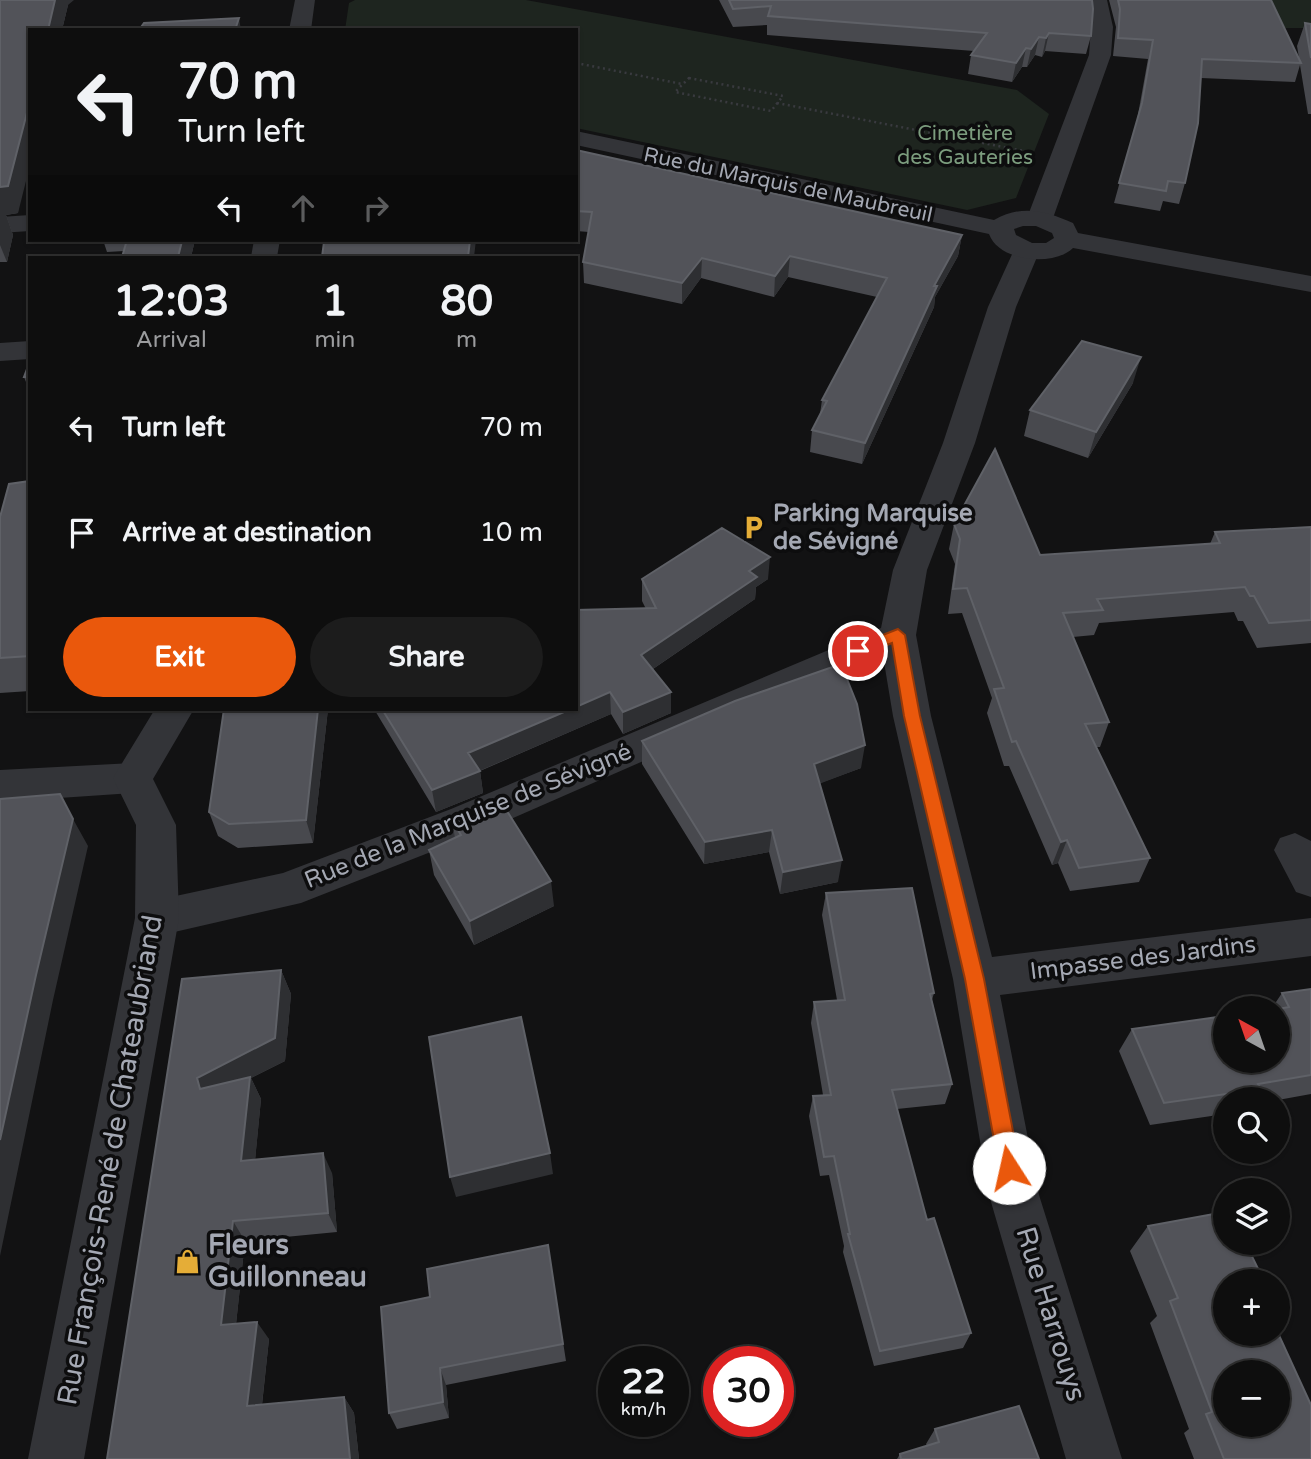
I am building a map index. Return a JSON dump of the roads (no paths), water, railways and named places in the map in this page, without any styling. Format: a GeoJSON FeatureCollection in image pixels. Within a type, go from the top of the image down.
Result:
{"type":"FeatureCollection","features":[{"type":"Feature","properties":{"kind":"street"},"geometry":{"type":"LineString","coordinates":[[300,28],[305,0]]}},
{"type":"Feature","properties":{"kind":"street"},"geometry":{"type":"LineString","coordinates":[[321,28],[325,0]]}},
{"type":"Feature","properties":{"kind":"street"},"geometry":{"type":"LineString","coordinates":[[1040,218],[1100,55],[1102,27],[1097,0]]}},
{"type":"Feature","properties":{"kind":"street","name":"Rue du Marquis de Maubreuil"},"geometry":{"type":"LineString","coordinates":[[578,138],[1001,229]]}},
{"type":"Feature","properties":{"kind":"street"},"geometry":{"type":"LineString","coordinates":[[1040,218],[1064,229],[1067,239],[1064,245],[1048,251],[1027,250],[1009,243],[1001,229],[1010,220],[1040,218]]}},
{"type":"Feature","properties":{"kind":"street"},"geometry":{"type":"LineString","coordinates":[[0,225],[28,223]]}},
{"type":"Feature","properties":{"kind":"street"},"geometry":{"type":"LineString","coordinates":[[1067,239],[1311,284]]}},
{"type":"Feature","properties":{"kind":"street"},"geometry":{"type":"LineString","coordinates":[[898,635],[910,570],[959,443],[1002,307],[1027,250]]}},
{"type":"Feature","properties":{"kind":"street"},"geometry":{"type":"LineString","coordinates":[[0,352],[28,350]]}},
{"type":"Feature","properties":{"kind":"street","name":"Rue de la Marquise de Sévigné"},"geometry":{"type":"LineString","coordinates":[[157,918],[286,890],[465,821],[898,635]]}},
{"type":"Feature","properties":{"kind":"street","name":"Rue Harrouys"},"geometry":{"type":"LineString","coordinates":[[898,635],[912,716],[975,979],[1014,1195],[1094,1459]]}},
{"type":"Feature","properties":{"kind":"street"},"geometry":{"type":"LineString","coordinates":[[0,786],[133,778],[174,711]]}},
{"type":"Feature","properties":{"kind":"street","name":"Rue François-René de Chateaubriand"},"geometry":{"type":"LineString","coordinates":[[56,1459],[157,918],[156,825],[133,778]]}},
{"type":"Feature","properties":{"kind":"street","name":"Impasse des Jardins"},"geometry":{"type":"LineString","coordinates":[[975,979],[1311,937]]}},
{"type":"Feature","properties":{"kind":"place","name":"Parking Marquise de Sévigné"},"geometry":{"type":"Point","coordinates":[753,527]}},
{"type":"Feature","properties":{"kind":"place","name":"Fleurs Guillonneau"},"geometry":{"type":"Point","coordinates":[188,1261]}},
{"type":"Feature","properties":{"kind":"park label","name":"Cimetière des Gauteries"},"geometry":{"type":"Point","coordinates":[965,145]}}]}
